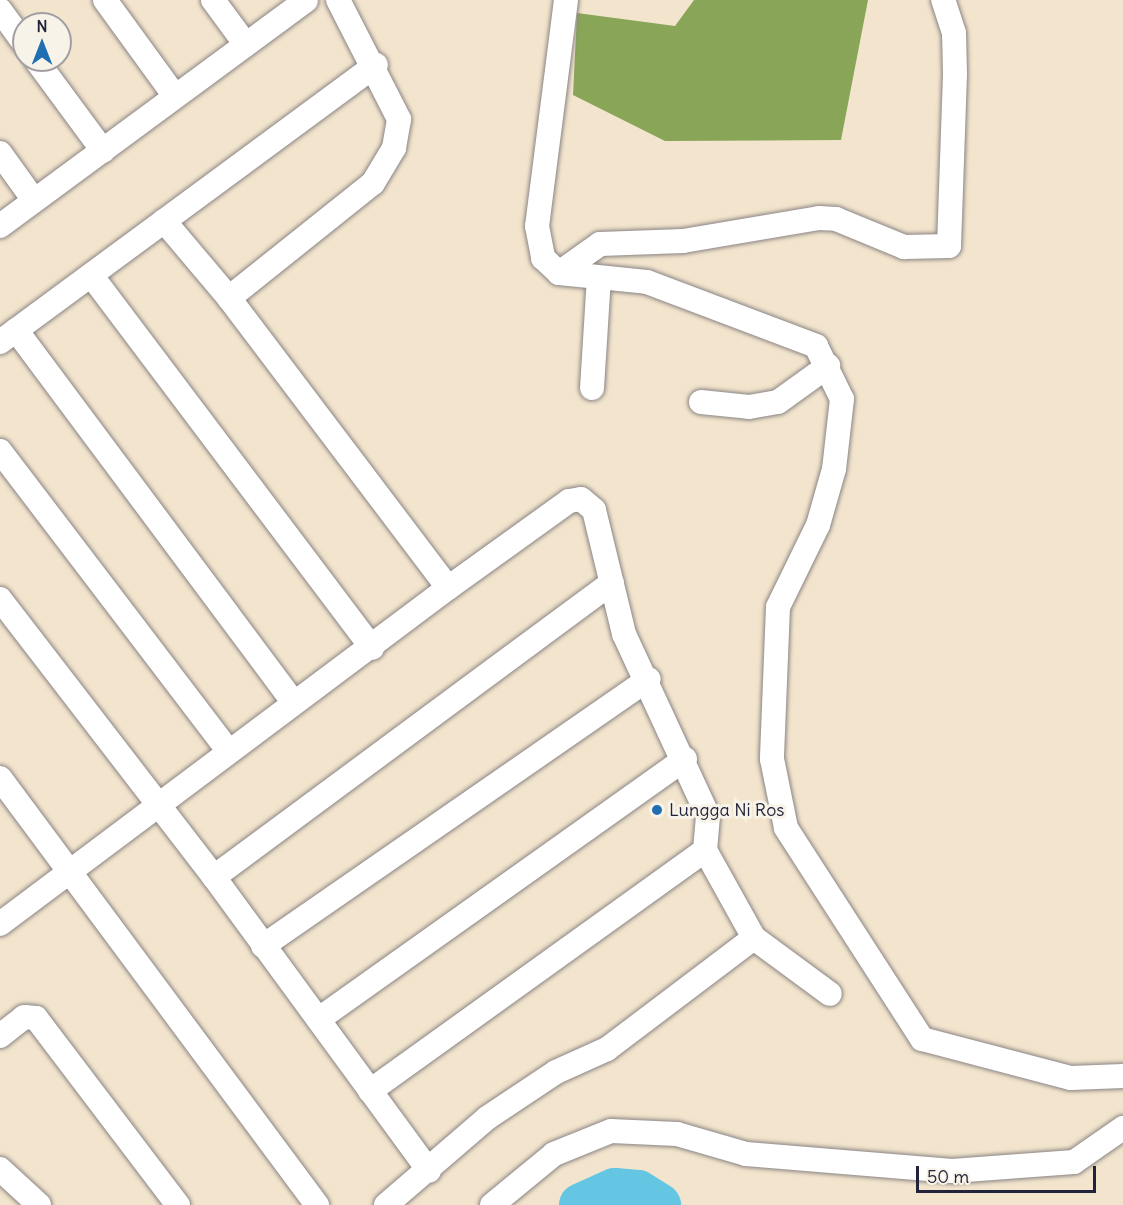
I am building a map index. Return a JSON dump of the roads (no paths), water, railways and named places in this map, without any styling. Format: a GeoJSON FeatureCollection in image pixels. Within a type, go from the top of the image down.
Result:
{"type":"FeatureCollection","features":[{"type":"Feature","properties":{"kind":"street"},"geometry":{"type":"LineString","coordinates":[[105,0],[174,95]]}},
{"type":"Feature","properties":{"kind":"street"},"geometry":{"type":"LineString","coordinates":[[213,0],[244,42]]}},
{"type":"Feature","properties":{"kind":"street"},"geometry":{"type":"LineString","coordinates":[[0,226],[33,198],[103,151],[244,42],[306,0]]}},
{"type":"Feature","properties":{"kind":"street"},"geometry":{"type":"LineString","coordinates":[[229,298],[373,183],[394,148],[399,119],[376,65],[338,0]]}},
{"type":"Feature","properties":{"kind":"street"},"geometry":{"type":"LineString","coordinates":[[566,0],[537,243],[559,273],[647,282],[816,346],[828,366],[842,399],[834,469],[805,556],[778,607],[771,667],[772,759],[779,814],[922,1040],[1071,1078],[1123,1076]]}},
{"type":"Feature","properties":{"kind":"street"},"geometry":{"type":"LineString","coordinates":[[559,273],[600,244],[682,241],[819,219],[836,219],[904,247],[949,246],[956,73],[954,33],[944,0]]}},
{"type":"Feature","properties":{"kind":"street"},"geometry":{"type":"LineString","coordinates":[[0,10],[12,26]]}},
{"type":"Feature","properties":{"kind":"street"},"geometry":{"type":"LineString","coordinates":[[293,702],[8,336],[376,65]]}},
{"type":"Feature","properties":{"kind":"street"},"geometry":{"type":"LineString","coordinates":[[45,72],[103,151]]}},
{"type":"Feature","properties":{"kind":"street"},"geometry":{"type":"LineString","coordinates":[[0,153],[33,198]]}},
{"type":"Feature","properties":{"kind":"street"},"geometry":{"type":"LineString","coordinates":[[164,221],[229,298],[448,588]]}},
{"type":"Feature","properties":{"kind":"street"},"geometry":{"type":"LineString","coordinates":[[91,275],[372,648]]}},
{"type":"Feature","properties":{"kind":"street"},"geometry":{"type":"LineString","coordinates":[[592,388],[599,278]]}},
{"type":"Feature","properties":{"kind":"street"},"geometry":{"type":"LineString","coordinates":[[701,402],[749,407],[778,402],[828,366]]}},
{"type":"Feature","properties":{"kind":"street"},"geometry":{"type":"LineString","coordinates":[[0,451],[229,752]]}},
{"type":"Feature","properties":{"kind":"street"},"geometry":{"type":"LineString","coordinates":[[0,924],[71,873],[156,805],[293,702],[372,648],[448,588],[569,501],[581,499],[594,510],[624,634],[648,679],[685,759],[708,816],[705,850],[754,938],[830,993]]}},
{"type":"Feature","properties":{"kind":"street"},"geometry":{"type":"LineString","coordinates":[[214,877],[612,583]]}},
{"type":"Feature","properties":{"kind":"street"},"geometry":{"type":"LineString","coordinates":[[0,599],[156,805],[214,877],[429,1171]]}},
{"type":"Feature","properties":{"kind":"street"},"geometry":{"type":"LineString","coordinates":[[264,946],[648,679]]}},
{"type":"Feature","properties":{"kind":"street"},"geometry":{"type":"LineString","coordinates":[[320,1019],[685,759]]}},
{"type":"Feature","properties":{"kind":"street"},"geometry":{"type":"LineString","coordinates":[[0,778],[317,1205]]}},
{"type":"Feature","properties":{"kind":"street"},"geometry":{"type":"LineString","coordinates":[[370,1091],[705,850]]}},
{"type":"Feature","properties":{"kind":"street"},"geometry":{"type":"LineString","coordinates":[[386,1205],[429,1171],[487,1118],[556,1072],[607,1049],[754,938]]}},
{"type":"Feature","properties":{"kind":"street"},"geometry":{"type":"LineString","coordinates":[[0,1036],[24,1017],[36,1018],[178,1205]]}},
{"type":"Feature","properties":{"kind":"street"},"geometry":{"type":"LineString","coordinates":[[492,1205],[554,1154],[611,1131],[678,1134],[746,1155],[952,1171],[1074,1162],[1123,1128]]}},
{"type":"Feature","properties":{"kind":"street"},"geometry":{"type":"LineString","coordinates":[[0,1169],[39,1205]]}},
{"type":"Feature","properties":{"kind":"waterway"},"geometry":{"type":"LineString","coordinates":[[581,1205],[615,1190],[638,1192],[659,1205]]}},
{"type":"Feature","properties":{"kind":"place","name":"Lungga Ni Ros"},"geometry":{"type":"Point","coordinates":[657,810]}}]}
